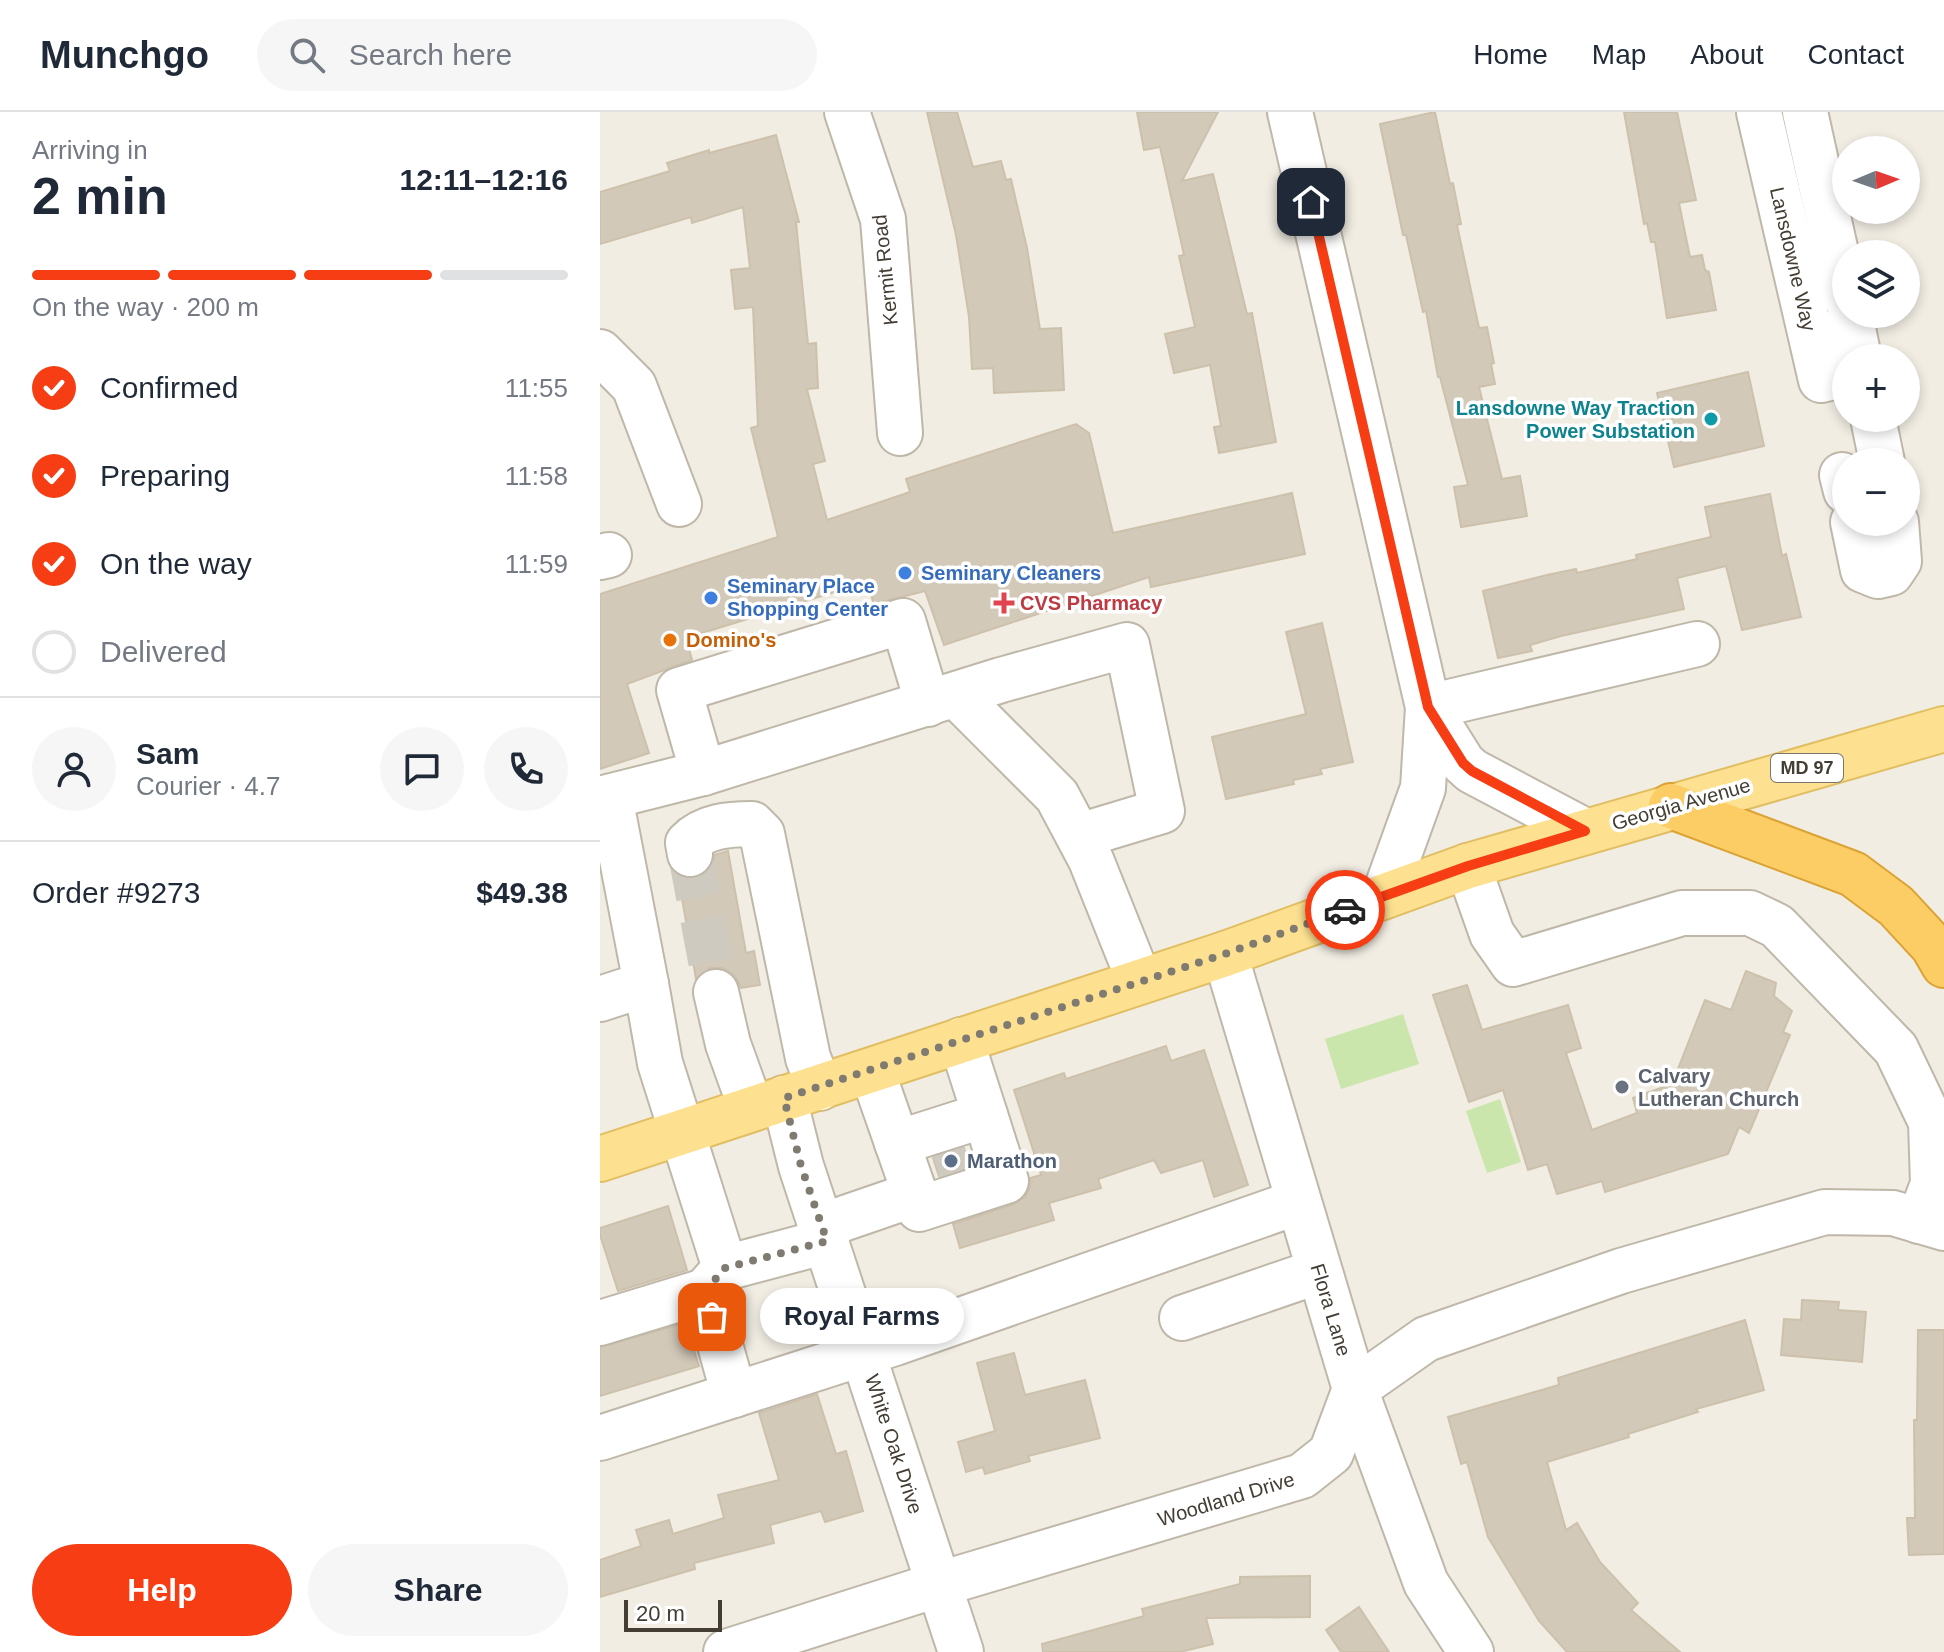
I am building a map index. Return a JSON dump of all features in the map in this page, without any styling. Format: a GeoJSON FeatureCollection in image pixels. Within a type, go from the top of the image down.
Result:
{"type":"FeatureCollection","features":[{"type":"Feature","properties":{"kind":"highway"},"geometry":{"type":"LineString","coordinates":[[1671,806],[1853,874],[1896,906],[1933,946],[1944,965]]}},
{"type":"Feature","properties":{"kind":"main road","name":"Georgia Avenue"},"geometry":{"type":"LineString","coordinates":[[600,1159],[1225,954],[1468,866],[1944,729]]}},
{"type":"Feature","properties":{"kind":"street","name":"Kermit Road"},"geometry":{"type":"LineString","coordinates":[[847,112],[883,219],[900,433]]}},
{"type":"Feature","properties":{"kind":"street"},"geometry":{"type":"LineString","coordinates":[[1290,112],[1428,707],[1423,788],[1384,896]]}},
{"type":"Feature","properties":{"kind":"street","name":"Lansdowne Way"},"geometry":{"type":"LineString","coordinates":[[1759,112],[1821,380],[1832,377]]}},
{"type":"Feature","properties":{"kind":"street"},"geometry":{"type":"LineString","coordinates":[[1805,112],[1833,240]]}},
{"type":"Feature","properties":{"kind":"street"},"geometry":{"type":"LineString","coordinates":[[600,352],[634,386],[679,504]]}},
{"type":"Feature","properties":{"kind":"street"},"geometry":{"type":"LineString","coordinates":[[1856,536],[1863,570],[1878,576],[1891,573],[1899,561],[1897,536]]}},
{"type":"Feature","properties":{"kind":"street"},"geometry":{"type":"LineString","coordinates":[[703,773],[679,690],[903,621],[942,699],[1057,796],[1109,902],[1139,980]]}},
{"type":"Feature","properties":{"kind":"street"},"geometry":{"type":"LineString","coordinates":[[1428,707],[1697,644]]}},
{"type":"Feature","properties":{"kind":"street"},"geometry":{"type":"LineString","coordinates":[[734,1395],[715,1279],[683,1131],[657,1051],[646,984],[605,798],[703,773],[1127,645],[1162,811],[1079,836]]}},
{"type":"Feature","properties":{"kind":"street"},"geometry":{"type":"LineString","coordinates":[[1428,707],[1463,763],[1472,771],[1585,831]]}},
{"type":"Feature","properties":{"kind":"street"},"geometry":{"type":"LineString","coordinates":[[690,854],[688,843],[697,833],[713,828],[752,824],[762,834],[808,1058],[785,1098],[741,1087],[716,992]]}},
{"type":"Feature","properties":{"kind":"street"},"geometry":{"type":"LineString","coordinates":[[1355,1389],[1426,1339],[1621,1271],[1825,1212],[1893,1213],[1932,1224],[1931,1122],[1896,1049],[1777,926],[1750,913],[1682,913],[1513,964],[1492,934],[1468,866]]}},
{"type":"Feature","properties":{"kind":"street","name":"Flora Lane"},"geometry":{"type":"LineString","coordinates":[[1225,954],[1355,1389],[1426,1583],[1471,1652]]}},
{"type":"Feature","properties":{"kind":"street"},"geometry":{"type":"LineString","coordinates":[[600,999],[646,984]]}},
{"type":"Feature","properties":{"kind":"street"},"geometry":{"type":"LineString","coordinates":[[600,1323],[824,1234],[943,1157],[961,1040]]}},
{"type":"Feature","properties":{"kind":"street"},"geometry":{"type":"LineString","coordinates":[[872,1071],[943,1157]]}},
{"type":"Feature","properties":{"kind":"street","name":"White Oak Drive"},"geometry":{"type":"LineString","coordinates":[[785,1098],[801,1166],[961,1652]]}},
{"type":"Feature","properties":{"kind":"street"},"geometry":{"type":"LineString","coordinates":[[600,1438],[864,1352],[1298,1202]]}},
{"type":"Feature","properties":{"kind":"street"},"geometry":{"type":"LineString","coordinates":[[1182,1318],[1319,1271]]}},
{"type":"Feature","properties":{"kind":"street","name":"Woodland Drive"},"geometry":{"type":"LineString","coordinates":[[726,1652],[940,1584],[1302,1476],[1331,1453],[1355,1389]]}},
{"type":"Feature","properties":{"kind":"green space"},"geometry":{"type":"Polygon","coordinates":[[[1403,1014],[1419,1064],[1341,1089],[1325,1039],[1403,1014]]]}},
{"type":"Feature","properties":{"kind":"green space"},"geometry":{"type":"Polygon","coordinates":[[[1500,1099],[1521,1162],[1487,1173],[1466,1111],[1500,1099]]]}},
{"type":"Feature","properties":{"kind":"building"},"geometry":{"type":"Polygon","coordinates":[[[927,112],[957,112],[973,167],[1001,161],[1006,180],[1011,179],[1027,248],[1040,329],[1061,328],[1064,390],[994,393],[993,368],[972,369],[969,317],[956,235],[927,112]]]}},
{"type":"Feature","properties":{"kind":"building"},"geometry":{"type":"Polygon","coordinates":[[[1137,112],[1218,112],[1182,181],[1213,174],[1247,314],[1252,313],[1276,442],[1219,453],[1214,427],[1221,426],[1210,365],[1174,373],[1165,334],[1195,327],[1179,256],[1184,255],[1160,147],[1144,150],[1137,112]]]}},
{"type":"Feature","properties":{"kind":"building"},"geometry":{"type":"Polygon","coordinates":[[[1435,112],[1450,184],[1453,183],[1461,224],[1457,225],[1479,328],[1487,327],[1494,363],[1491,364],[1495,384],[1479,387],[1502,479],[1520,476],[1527,516],[1461,527],[1454,487],[1468,485],[1438,377],[1426,311],[1423,312],[1406,235],[1403,235],[1380,124],[1435,112]]]}},
{"type":"Feature","properties":{"kind":"building"},"geometry":{"type":"Polygon","coordinates":[[[1624,112],[1677,112],[1696,200],[1679,203],[1690,257],[1702,255],[1705,270],[1709,272],[1716,310],[1667,318],[1655,242],[1651,242],[1647,223],[1644,224],[1624,112]]]}},
{"type":"Feature","properties":{"kind":"building"},"geometry":{"type":"Polygon","coordinates":[[[776,135],[799,222],[796,222],[808,344],[816,343],[818,388],[807,389],[825,461],[813,464],[827,520],[910,492],[906,479],[1076,424],[1089,433],[1113,533],[1292,493],[1305,554],[1151,587],[1149,577],[944,645],[925,591],[874,604],[867,582],[686,638],[692,660],[627,684],[649,753],[600,769],[600,594],[778,537],[751,428],[758,426],[753,307],[735,309],[731,270],[750,268],[743,207],[692,223],[691,217],[600,244],[600,192],[670,171],[667,163],[776,135]]]}},
{"type":"Feature","properties":{"kind":"building","name":"Lansdowne Way Traction Power Substation"},"geometry":{"type":"Polygon","coordinates":[[[1748,372],[1764,446],[1674,467],[1657,393],[1748,372]]]}},
{"type":"Feature","properties":{"kind":"building"},"geometry":{"type":"Polygon","coordinates":[[[1770,494],[1782,556],[1786,554],[1801,617],[1742,630],[1726,566],[1677,578],[1684,609],[1561,636],[1530,645],[1532,651],[1498,658],[1483,591],[1547,575],[1576,569],[1577,573],[1637,559],[1636,555],[1711,537],[1705,507],[1770,494]]]}},
{"type":"Feature","properties":{"kind":"building"},"geometry":{"type":"Polygon","coordinates":[[[1322,623],[1353,762],[1320,769],[1322,774],[1293,780],[1294,784],[1226,799],[1212,737],[1306,714],[1286,632],[1322,623]]]}},
{"type":"Feature","properties":{"kind":"building"},"geometry":{"type":"Polygon","coordinates":[[[728,851],[746,953],[754,951],[760,985],[741,988],[735,976],[723,968],[710,968],[696,979],[678,875],[694,879],[706,873],[714,855],[728,851]]]}},
{"type":"Feature","properties":{"kind":"building"},"geometry":{"type":"Polygon","coordinates":[[[1746,971],[1776,983],[1774,996],[1792,1011],[1783,1032],[1790,1035],[1749,1133],[1739,1127],[1728,1154],[1605,1192],[1602,1181],[1557,1194],[1547,1164],[1528,1170],[1503,1090],[1469,1102],[1433,995],[1467,985],[1482,1030],[1568,1005],[1581,1048],[1566,1053],[1592,1130],[1637,1113],[1633,1098],[1672,1084],[1705,1000],[1731,1010],[1746,971]]]}},
{"type":"Feature","properties":{"kind":"building"},"geometry":{"type":"Polygon","coordinates":[[[1166,1046],[1171,1061],[1204,1050],[1248,1185],[1214,1197],[1203,1160],[1161,1173],[1154,1160],[1098,1179],[1101,1188],[1049,1203],[1054,1220],[960,1248],[953,1224],[1014,1204],[1025,1197],[1030,1178],[1041,1175],[1014,1090],[1064,1073],[1066,1079],[1166,1046]]]}},
{"type":"Feature","properties":{"kind":"building"},"geometry":{"type":"Polygon","coordinates":[[[964,1148],[970,1166],[939,1176],[933,1158],[964,1148]]]}},
{"type":"Feature","properties":{"kind":"building"},"geometry":{"type":"Polygon","coordinates":[[[668,1206],[687,1270],[618,1291],[600,1228],[668,1206]]]}},
{"type":"Feature","properties":{"kind":"building"},"geometry":{"type":"Polygon","coordinates":[[[1802,1300],[1839,1302],[1838,1310],[1866,1312],[1862,1362],[1781,1355],[1784,1319],[1801,1320],[1802,1300]]]}},
{"type":"Feature","properties":{"kind":"building"},"geometry":{"type":"Polygon","coordinates":[[[1745,1320],[1764,1390],[1696,1409],[1698,1412],[1628,1434],[1629,1437],[1547,1462],[1566,1530],[1577,1523],[1600,1562],[1638,1603],[1631,1610],[1680,1652],[1567,1652],[1539,1621],[1488,1537],[1467,1462],[1461,1464],[1448,1417],[1559,1385],[1558,1378],[1745,1320]]]}},
{"type":"Feature","properties":{"kind":"building"},"geometry":{"type":"Polygon","coordinates":[[[685,1323],[699,1366],[600,1396],[600,1347],[685,1323]]]}},
{"type":"Feature","properties":{"kind":"building"},"geometry":{"type":"Polygon","coordinates":[[[1918,1330],[1944,1330],[1944,1554],[1909,1555],[1907,1518],[1915,1518],[1914,1420],[1917,1420],[1918,1330]]]}},
{"type":"Feature","properties":{"kind":"building"},"geometry":{"type":"Polygon","coordinates":[[[1014,1353],[1025,1395],[1085,1380],[1100,1438],[1028,1456],[1030,1461],[985,1474],[983,1467],[966,1472],[958,1442],[995,1431],[977,1363],[1014,1353]]]}},
{"type":"Feature","properties":{"kind":"building"},"geometry":{"type":"Polygon","coordinates":[[[817,1394],[836,1454],[846,1451],[863,1511],[825,1522],[821,1511],[770,1525],[774,1543],[694,1563],[695,1569],[600,1597],[600,1560],[641,1546],[636,1530],[669,1520],[673,1534],[724,1518],[718,1495],[779,1480],[759,1413],[817,1394]]]}},
{"type":"Feature","properties":{"kind":"building"},"geometry":{"type":"Polygon","coordinates":[[[1310,1576],[1310,1617],[1206,1618],[1213,1644],[1180,1652],[1043,1652],[1042,1644],[1144,1616],[1142,1609],[1240,1584],[1240,1577],[1310,1576]]]}},
{"type":"Feature","properties":{"kind":"building"},"geometry":{"type":"Polygon","coordinates":[[[1359,1607],[1389,1652],[1341,1652],[1326,1630],[1359,1607]]]}},
{"type":"Feature","properties":{"kind":"tunnel"},"geometry":{"type":"LineString","coordinates":[[690,854],[716,992]]}},
{"type":"Feature","properties":{"kind":"tunnel"},"geometry":{"type":"LineString","coordinates":[[936,1166],[967,1156]]}},
{"type":"Feature","properties":{"kind":"way so far"},"geometry":{"type":"LineString","coordinates":[[712,1317],[705,1291],[725,1268],[827,1241],[801,1166],[784,1098],[1225,954],[1345,910]]}},
{"type":"Feature","properties":{"kind":"place","name":"Lansdowne Way Traction Power Substation"},"geometry":{"type":"Point","coordinates":[1711,419]}},
{"type":"Feature","properties":{"kind":"place","name":"Seminary Cleaners"},"geometry":{"type":"Point","coordinates":[905,573]}},
{"type":"Feature","properties":{"kind":"place","name":"Seminary Place Shopping Center"},"geometry":{"type":"Point","coordinates":[711,598]}},
{"type":"Feature","properties":{"kind":"place","name":"CVS Pharmacy"},"geometry":{"type":"Point","coordinates":[1004,603]}},
{"type":"Feature","properties":{"kind":"place","name":"Domino's"},"geometry":{"type":"Point","coordinates":[670,640]}},
{"type":"Feature","properties":{"kind":"place","name":"Calvary Lutheran Church"},"geometry":{"type":"Point","coordinates":[1622,1087]}},
{"type":"Feature","properties":{"kind":"place","name":"Marathon"},"geometry":{"type":"Point","coordinates":[951,1161]}},
{"type":"Feature","properties":{"kind":"place","name":"Royal Farms"},"geometry":{"type":"Point","coordinates":[712,1317]}},
{"type":"Feature","properties":{"kind":"route"},"geometry":{"type":"LineString","coordinates":[[1311,202],[1428,707],[1463,763],[1472,771],[1585,831],[1468,866],[1345,910]]}}]}
